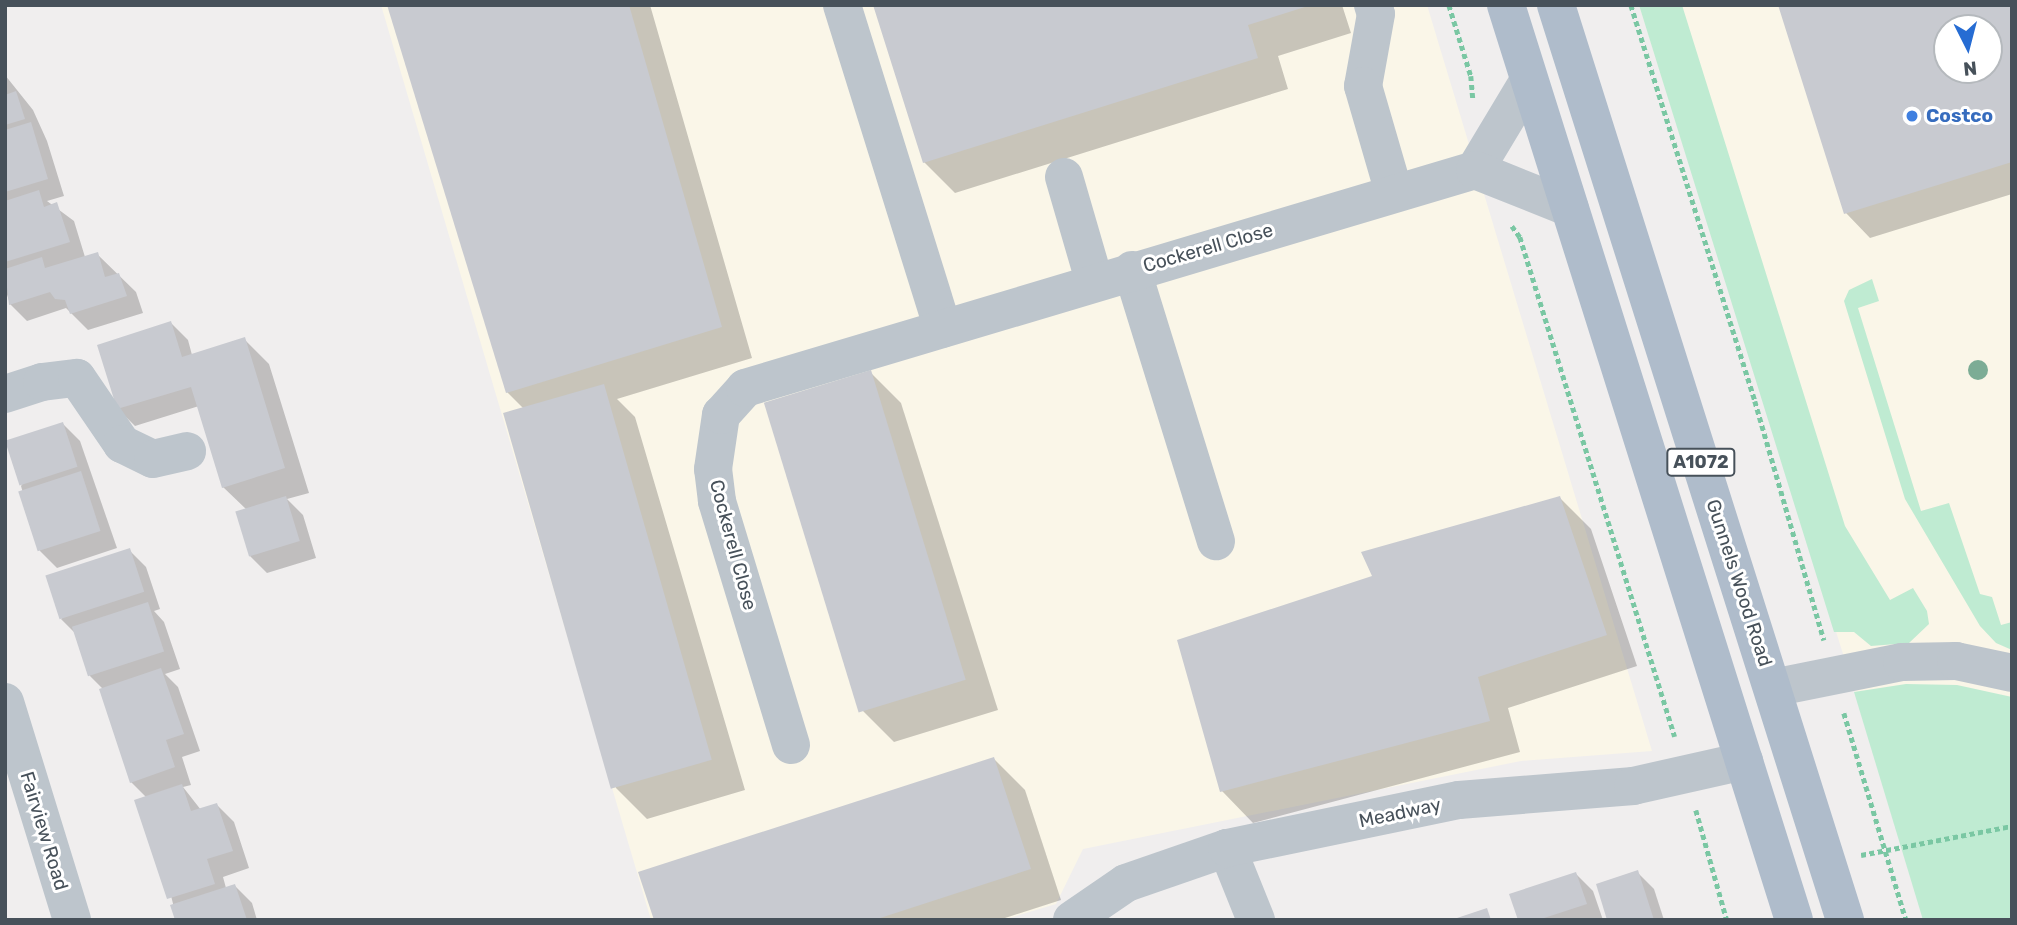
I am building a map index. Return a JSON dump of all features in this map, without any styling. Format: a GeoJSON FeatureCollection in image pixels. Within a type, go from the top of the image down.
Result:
{"type":"FeatureCollection","features":[{"type":"Feature","properties":{"kind":"main road","name":"A1072"},"geometry":{"type":"LineString","coordinates":[[1506,5],[1794,920]]}},
{"type":"Feature","properties":{"kind":"main road","name":"Gunnels Wood Road"},"geometry":{"type":"LineString","coordinates":[[1556,5],[1845,920]]}},
{"type":"Feature","properties":{"kind":"street"},"geometry":{"type":"LineString","coordinates":[[842,5],[943,329]]}},
{"type":"Feature","properties":{"kind":"street"},"geometry":{"type":"LineString","coordinates":[[1373,5],[1376,15],[1363,86],[1394,193]]}},
{"type":"Feature","properties":{"kind":"street"},"geometry":{"type":"LineString","coordinates":[[1529,80],[1475,170],[1570,208]]}},
{"type":"Feature","properties":{"kind":"street","name":"Cockerell Close"},"geometry":{"type":"LineString","coordinates":[[791,745],[717,501],[713,469],[721,415],[745,388],[943,329],[1094,280],[1475,170]]}},
{"type":"Feature","properties":{"kind":"street"},"geometry":{"type":"LineString","coordinates":[[1064,177],[1094,280]]}},
{"type":"Feature","properties":{"kind":"street"},"geometry":{"type":"LineString","coordinates":[[1132,270],[1216,541]]}},
{"type":"Feature","properties":{"kind":"street"},"geometry":{"type":"LineString","coordinates":[[5,394],[52,380],[77,378],[122,444],[153,458],[187,451]]}},
{"type":"Feature","properties":{"kind":"street"},"geometry":{"type":"LineString","coordinates":[[1773,688],[1902,662],[1956,662],[2012,673]]}},
{"type":"Feature","properties":{"kind":"street","name":"Fairview Road"},"geometry":{"type":"LineString","coordinates":[[5,702],[72,920]]}},
{"type":"Feature","properties":{"kind":"street","name":"Meadway"},"geometry":{"type":"LineString","coordinates":[[1072,920],[1126,883],[1227,848],[1459,800],[1687,777],[1744,761]]}},
{"type":"Feature","properties":{"kind":"street"},"geometry":{"type":"LineString","coordinates":[[1227,848],[1256,920]]}},
{"type":"Feature","properties":{"kind":"path"},"geometry":{"type":"LineString","coordinates":[[1449,5],[1471,76],[1474,102],[1470,110]]}},
{"type":"Feature","properties":{"kind":"path"},"geometry":{"type":"LineString","coordinates":[[1631,5],[1751,388],[1906,920]]}},
{"type":"Feature","properties":{"kind":"path"},"geometry":{"type":"LineString","coordinates":[[1509,222],[1520,237],[1687,777],[1727,920]]}},
{"type":"Feature","properties":{"kind":"path"},"geometry":{"type":"LineString","coordinates":[[1827,864],[1884,849],[2012,826]]}},
{"type":"Feature","properties":{"kind":"shaded area"},"geometry":{"type":"Polygon","coordinates":[[[381,5],[1427,5],[1652,751],[1521,761],[1083,849],[1056,904],[1003,920],[651,920],[381,5]]]}},
{"type":"Feature","properties":{"kind":"shaded area"},"geometry":{"type":"Polygon","coordinates":[[[1639,5],[2012,5],[2012,811],[1899,832],[1639,5]]]}},
{"type":"Feature","properties":{"kind":"green space"},"geometry":{"type":"Polygon","coordinates":[[[1639,5],[1682,5],[1845,526],[1890,600],[1913,588],[1927,611],[1929,624],[1909,643],[1871,646],[1854,632],[1834,632],[1639,5]]]}},
{"type":"Feature","properties":{"kind":"green space"},"geometry":{"type":"Polygon","coordinates":[[[1872,279],[1879,301],[1858,308],[1921,511],[1949,503],[1980,594],[1992,597],[2001,625],[2012,622],[2012,650],[1996,643],[1980,626],[1905,499],[1844,301],[1849,290],[1872,279]]]}},
{"type":"Feature","properties":{"kind":"green space"},"geometry":{"type":"Polygon","coordinates":[[[1906,684],[1957,685],[2012,697],[2012,920],[1923,920],[1854,692],[1906,684]]]}},
{"type":"Feature","properties":{"kind":"building"},"geometry":{"type":"Polygon","coordinates":[[[387,5],[629,5],[722,327],[506,393],[387,5]]]}},
{"type":"Feature","properties":{"kind":"building"},"geometry":{"type":"Polygon","coordinates":[[[873,5],[1308,6],[1248,25],[1258,58],[923,163],[873,5]]]}},
{"type":"Feature","properties":{"kind":"building","name":"Costco"},"geometry":{"type":"Polygon","coordinates":[[[1778,5],[2012,5],[2012,162],[1844,214],[1778,5]]]}},
{"type":"Feature","properties":{"kind":"building"},"geometry":{"type":"Polygon","coordinates":[[[16,91],[25,119],[5,125],[5,95],[16,91]]]}},
{"type":"Feature","properties":{"kind":"building"},"geometry":{"type":"Polygon","coordinates":[[[31,122],[48,179],[5,192],[5,130],[31,122]]]}},
{"type":"Feature","properties":{"kind":"building"},"geometry":{"type":"Polygon","coordinates":[[[39,190],[44,207],[57,202],[70,242],[5,262],[5,201],[39,190]]]}},
{"type":"Feature","properties":{"kind":"building"},"geometry":{"type":"Polygon","coordinates":[[[98,252],[105,277],[119,273],[127,296],[70,314],[65,300],[55,299],[50,292],[9,305],[5,269],[42,257],[45,268],[98,252]]]}},
{"type":"Feature","properties":{"kind":"building"},"geometry":{"type":"Polygon","coordinates":[[[171,321],[182,357],[245,337],[285,468],[222,488],[191,387],[117,409],[97,345],[171,321]]]}},
{"type":"Feature","properties":{"kind":"building"},"geometry":{"type":"Polygon","coordinates":[[[871,370],[966,680],[859,713],[764,403],[871,370]]]}},
{"type":"Feature","properties":{"kind":"building"},"geometry":{"type":"Polygon","coordinates":[[[604,384],[712,760],[611,789],[503,413],[604,384]]]}},
{"type":"Feature","properties":{"kind":"building"},"geometry":{"type":"Polygon","coordinates":[[[63,422],[78,467],[20,486],[5,441],[63,422]]]}},
{"type":"Feature","properties":{"kind":"building"},"geometry":{"type":"Polygon","coordinates":[[[81,471],[100,531],[38,551],[18,491],[81,471]]]}},
{"type":"Feature","properties":{"kind":"building"},"geometry":{"type":"Polygon","coordinates":[[[286,496],[300,541],[249,556],[235,511],[286,496]]]}},
{"type":"Feature","properties":{"kind":"building"},"geometry":{"type":"Polygon","coordinates":[[[1560,496],[1607,635],[1478,677],[1490,721],[1220,792],[1177,640],[1372,576],[1361,552],[1560,496]]]}},
{"type":"Feature","properties":{"kind":"building"},"geometry":{"type":"Polygon","coordinates":[[[130,548],[144,592],[60,619],[45,576],[130,548]]]}},
{"type":"Feature","properties":{"kind":"building"},"geometry":{"type":"Polygon","coordinates":[[[148,602],[164,651],[88,676],[72,627],[148,602]]]}},
{"type":"Feature","properties":{"kind":"building"},"geometry":{"type":"Polygon","coordinates":[[[161,668],[184,734],[166,740],[175,767],[130,783],[99,689],[161,668]]]}},
{"type":"Feature","properties":{"kind":"building"},"geometry":{"type":"Polygon","coordinates":[[[994,757],[1031,869],[874,920],[654,920],[638,872],[994,757]]]}},
{"type":"Feature","properties":{"kind":"building"},"geometry":{"type":"Polygon","coordinates":[[[182,784],[191,811],[217,803],[233,851],[207,859],[215,884],[167,899],[134,800],[182,784]]]}},
{"type":"Feature","properties":{"kind":"building"},"geometry":{"type":"Polygon","coordinates":[[[1638,870],[1654,920],[1607,920],[1596,884],[1638,870]]]}},
{"type":"Feature","properties":{"kind":"building"},"geometry":{"type":"Polygon","coordinates":[[[1576,872],[1587,904],[1538,920],[1518,920],[1509,894],[1576,872]]]}},
{"type":"Feature","properties":{"kind":"building"},"geometry":{"type":"Polygon","coordinates":[[[235,884],[247,920],[175,920],[170,905],[235,884]]]}},
{"type":"Feature","properties":{"kind":"building"},"geometry":{"type":"Polygon","coordinates":[[[1487,908],[1491,920],[1454,920],[1454,919],[1487,908]]]}},
{"type":"Feature","properties":{"kind":"place","name":"Costco"},"geometry":{"type":"Point","coordinates":[1912,116]}}]}
